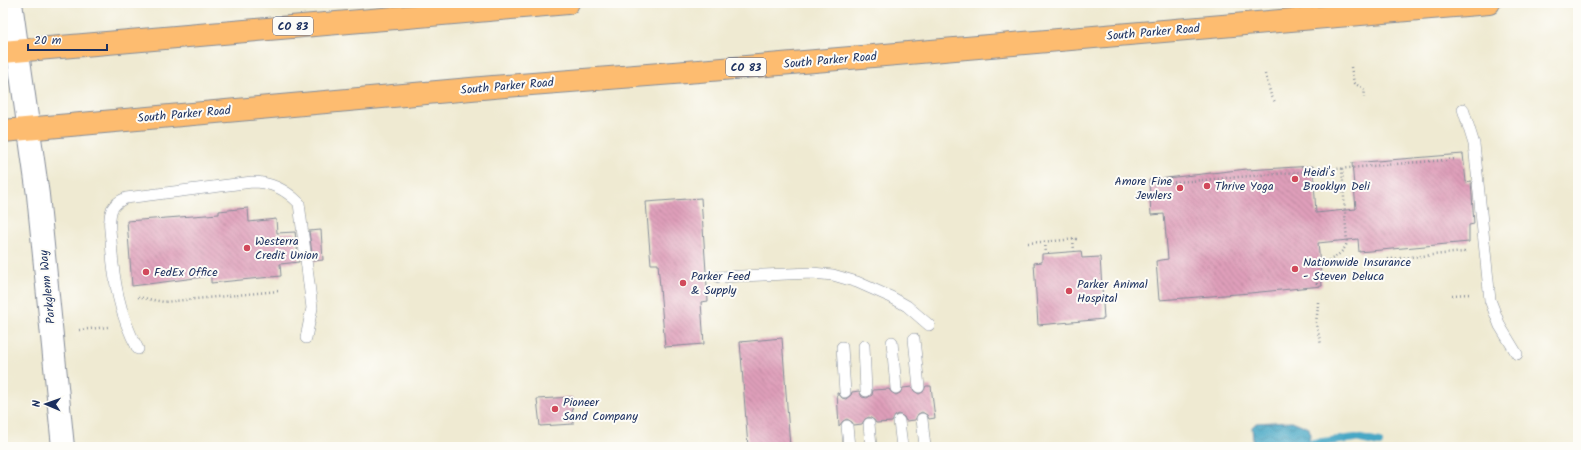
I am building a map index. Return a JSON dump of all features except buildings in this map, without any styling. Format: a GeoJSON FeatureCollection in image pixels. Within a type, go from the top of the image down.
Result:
{"type":"FeatureCollection","features":[{"type":"Feature","properties":{"kind":"highway","name":"CO 83"},"geometry":{"type":"LineString","coordinates":[[10,51],[568,3]]}},
{"type":"Feature","properties":{"kind":"highway","name":"South Parker Road"},"geometry":{"type":"LineString","coordinates":[[3,130],[1489,3]]}},
{"type":"Feature","properties":{"kind":"street","name":"Parkglenn Way"},"geometry":{"type":"LineString","coordinates":[[11,3],[10,51],[29,128],[38,195],[63,447]]}},
{"type":"Feature","properties":{"kind":"lane"},"geometry":{"type":"LineString","coordinates":[[1463,109],[1474,144],[1490,300],[1500,326],[1517,354]]}},
{"type":"Feature","properties":{"kind":"lane"},"geometry":{"type":"LineString","coordinates":[[138,349],[128,332],[115,287],[110,222],[113,208],[120,201],[126,198],[252,182],[263,182],[282,189],[290,194],[299,203],[312,308],[306,338]]}},
{"type":"Feature","properties":{"kind":"lane"},"geometry":{"type":"LineString","coordinates":[[719,277],[812,273],[833,274],[891,296],[907,306],[929,325]]}},
{"type":"Feature","properties":{"kind":"lane"},"geometry":{"type":"LineString","coordinates":[[914,339],[919,387]]}},
{"type":"Feature","properties":{"kind":"lane"},"geometry":{"type":"LineString","coordinates":[[892,342],[896,388]]}},
{"type":"Feature","properties":{"kind":"lane"},"geometry":{"type":"LineString","coordinates":[[864,346],[866,391]]}},
{"type":"Feature","properties":{"kind":"lane"},"geometry":{"type":"LineString","coordinates":[[842,347],[845,392]]}},
{"type":"Feature","properties":{"kind":"lane"},"geometry":{"type":"LineString","coordinates":[[922,419],[925,447]]}},
{"type":"Feature","properties":{"kind":"lane"},"geometry":{"type":"LineString","coordinates":[[899,421],[902,447]]}},
{"type":"Feature","properties":{"kind":"lane"},"geometry":{"type":"LineString","coordinates":[[869,424],[871,447]]}},
{"type":"Feature","properties":{"kind":"lane"},"geometry":{"type":"LineString","coordinates":[[847,426],[849,447]]}},
{"type":"Feature","properties":{"kind":"path"},"geometry":{"type":"LineString","coordinates":[[1351,67],[1354,83],[1365,90],[1364,97]]}},
{"type":"Feature","properties":{"kind":"path"},"geometry":{"type":"LineString","coordinates":[[1264,74],[1275,102]]}},
{"type":"Feature","properties":{"kind":"path"},"geometry":{"type":"LineString","coordinates":[[1154,184],[1460,158]]}},
{"type":"Feature","properties":{"kind":"path"},"geometry":{"type":"LineString","coordinates":[[1317,284],[1316,265],[1327,262],[1337,256],[1345,248],[1347,243],[1342,168]]}},
{"type":"Feature","properties":{"kind":"path"},"geometry":{"type":"LineString","coordinates":[[1073,239],[1074,252]]}},
{"type":"Feature","properties":{"kind":"path"},"geometry":{"type":"LineString","coordinates":[[1028,243],[1077,239]]}},
{"type":"Feature","properties":{"kind":"path"},"geometry":{"type":"LineString","coordinates":[[1045,242],[1046,254]]}},
{"type":"Feature","properties":{"kind":"path"},"geometry":{"type":"LineString","coordinates":[[1368,261],[1464,252],[1465,259]]}},
{"type":"Feature","properties":{"kind":"path"},"geometry":{"type":"LineString","coordinates":[[133,294],[138,297],[164,302],[279,291]]}},
{"type":"Feature","properties":{"kind":"path"},"geometry":{"type":"LineString","coordinates":[[1452,295],[1475,294]]}},
{"type":"Feature","properties":{"kind":"path"},"geometry":{"type":"LineString","coordinates":[[1318,302],[1316,322],[1320,333],[1321,345]]}},
{"type":"Feature","properties":{"kind":"path"},"geometry":{"type":"LineString","coordinates":[[79,330],[110,327]]}},
{"type":"Feature","properties":{"kind":"water"},"geometry":{"type":"Polygon","coordinates":[[[1292,421],[1309,428],[1310,435],[1308,447],[1250,447],[1253,440],[1252,427],[1256,423],[1292,421]]]}},
{"type":"Feature","properties":{"kind":"waterway"},"geometry":{"type":"LineString","coordinates":[[1281,447],[1356,438],[1379,443]]}},
{"type":"Feature","properties":{"kind":"place","name":"Heidi's Brooklyn Deli"},"geometry":{"type":"Point","coordinates":[1295,179]}},
{"type":"Feature","properties":{"kind":"place","name":"Thrive Yoga"},"geometry":{"type":"Point","coordinates":[1207,186]}},
{"type":"Feature","properties":{"kind":"place","name":"Amore Fine Jewlers"},"geometry":{"type":"Point","coordinates":[1180,188]}},
{"type":"Feature","properties":{"kind":"place","name":"Westerra Credit Union"},"geometry":{"type":"Point","coordinates":[247,248]}},
{"type":"Feature","properties":{"kind":"place","name":"Nationwide Insurance - Steven Deluca"},"geometry":{"type":"Point","coordinates":[1295,269]}},
{"type":"Feature","properties":{"kind":"place","name":"FedEx Office"},"geometry":{"type":"Point","coordinates":[146,272]}},
{"type":"Feature","properties":{"kind":"place","name":"Parker Feed & Supply"},"geometry":{"type":"Point","coordinates":[683,283]}},
{"type":"Feature","properties":{"kind":"place","name":"Parker Animal Hospital"},"geometry":{"type":"Point","coordinates":[1069,291]}},
{"type":"Feature","properties":{"kind":"place","name":"Pioneer Sand Company"},"geometry":{"type":"Point","coordinates":[555,409]}}]}
